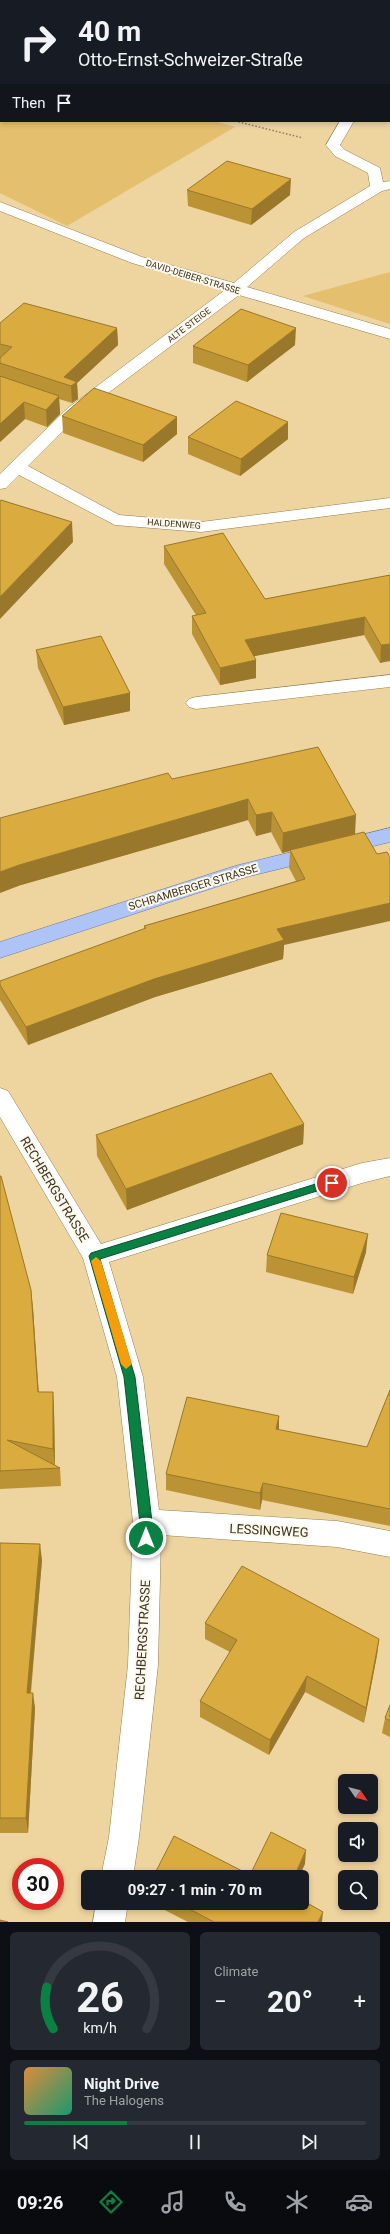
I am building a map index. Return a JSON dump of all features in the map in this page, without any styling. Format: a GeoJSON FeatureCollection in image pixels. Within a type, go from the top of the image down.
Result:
{"type":"FeatureCollection","features":[{"type":"Feature","properties":{"kind":"main road","name":"SCHRAMBERGER STRASSE"},"geometry":{"type":"LineString","coordinates":[[0,950],[242,871],[390,835]]}},
{"type":"Feature","properties":{"kind":"street"},"geometry":{"type":"LineString","coordinates":[[346,122],[333,145],[340,153],[375,170],[383,186]]}},
{"type":"Feature","properties":{"kind":"street","name":"ALTE STEIGE"},"geometry":{"type":"LineString","coordinates":[[0,484],[18,468],[67,408],[235,290],[299,234],[383,186]]}},
{"type":"Feature","properties":{"kind":"street","name":"DAVID-DEIBER-STRASSE"},"geometry":{"type":"LineString","coordinates":[[0,206],[137,260],[235,290],[390,334]]}},
{"type":"Feature","properties":{"kind":"street","name":"HALDENWEG"},"geometry":{"type":"LineString","coordinates":[[18,468],[115,520],[202,527],[390,503]]}},
{"type":"Feature","properties":{"kind":"street"},"geometry":{"type":"LineString","coordinates":[[196,703],[390,681]]}},
{"type":"Feature","properties":{"kind":"street","name":"RECHBERGSTRASSE"},"geometry":{"type":"LineString","coordinates":[[0,1097],[95,1256],[130,1377],[147,1522],[143,1665],[124,1837],[118,1870]]}},
{"type":"Feature","properties":{"kind":"street"},"geometry":{"type":"LineString","coordinates":[[95,1256],[362,1173],[390,1167]]}},
{"type":"Feature","properties":{"kind":"street","name":"LESSINGWEG"},"geometry":{"type":"LineString","coordinates":[[147,1522],[337,1534],[390,1544]]}},
{"type":"Feature","properties":{"kind":"street"},"geometry":{"type":"LineString","coordinates":[[109,1922],[111,1910]]}},
{"type":"Feature","properties":{"kind":"path"},"geometry":{"type":"LineString","coordinates":[[239,122],[333,145]]}},
{"type":"Feature","properties":{"kind":"shaded area"},"geometry":{"type":"Polygon","coordinates":[[[0,122],[218,122],[235,127],[67,226],[0,193],[0,122]]]}},
{"type":"Feature","properties":{"kind":"shaded area"},"geometry":{"type":"Polygon","coordinates":[[[390,272],[390,324],[303,296],[390,272]]]}},
{"type":"Feature","properties":{"kind":"building"},"geometry":{"type":"Polygon","coordinates":[[[227,161],[291,179],[252,209],[187,190],[227,161]]]}},
{"type":"Feature","properties":{"kind":"building"},"geometry":{"type":"Polygon","coordinates":[[[24,303],[117,328],[64,377],[77,382],[71,386],[0,363],[0,358],[12,347],[0,344],[0,323],[24,303]]]}},
{"type":"Feature","properties":{"kind":"building"},"geometry":{"type":"Polygon","coordinates":[[[241,309],[296,328],[248,365],[193,346],[241,309]]]}},
{"type":"Feature","properties":{"kind":"building"},"geometry":{"type":"Polygon","coordinates":[[[0,376],[59,396],[46,410],[24,402],[0,424],[0,376]]]}},
{"type":"Feature","properties":{"kind":"building"},"geometry":{"type":"Polygon","coordinates":[[[94,388],[177,417],[143,445],[62,416],[94,388]]]}},
{"type":"Feature","properties":{"kind":"building"},"geometry":{"type":"Polygon","coordinates":[[[236,401],[288,422],[241,459],[188,437],[236,401]]]}},
{"type":"Feature","properties":{"kind":"building"},"geometry":{"type":"Polygon","coordinates":[[[1,500],[72,522],[0,597],[0,501],[1,500]]]}},
{"type":"Feature","properties":{"kind":"building"},"geometry":{"type":"Polygon","coordinates":[[[223,533],[265,599],[390,575],[390,644],[381,645],[365,617],[245,640],[256,660],[220,668],[192,616],[206,613],[164,546],[223,533]]]}},
{"type":"Feature","properties":{"kind":"building"},"geometry":{"type":"Polygon","coordinates":[[[101,636],[130,693],[63,707],[36,650],[101,636]]]}},
{"type":"Feature","properties":{"kind":"building"},"geometry":{"type":"Polygon","coordinates":[[[318,747],[356,815],[283,833],[272,812],[256,815],[248,799],[19,865],[0,872],[0,818],[168,773],[172,779],[318,747]]]}},
{"type":"Feature","properties":{"kind":"building"},"geometry":{"type":"Polygon","coordinates":[[[364,832],[377,854],[387,852],[390,857],[390,903],[277,929],[284,940],[154,979],[26,1027],[0,985],[0,981],[146,928],[144,926],[305,879],[290,850],[364,832]]]}},
{"type":"Feature","properties":{"kind":"building"},"geometry":{"type":"Polygon","coordinates":[[[271,1073],[304,1124],[126,1189],[96,1135],[271,1073]]]}},
{"type":"Feature","properties":{"kind":"building"},"geometry":{"type":"Polygon","coordinates":[[[0,1176],[31,1290],[38,1392],[53,1392],[53,1449],[7,1440],[60,1468],[0,1471],[0,1176]]]}},
{"type":"Feature","properties":{"kind":"building"},"geometry":{"type":"Polygon","coordinates":[[[281,1213],[368,1234],[354,1277],[267,1255],[281,1213]]]}},
{"type":"Feature","properties":{"kind":"building"},"geometry":{"type":"Polygon","coordinates":[[[390,1390],[390,1509],[263,1483],[260,1493],[166,1474],[187,1397],[279,1416],[276,1429],[367,1447],[390,1390]]]}},
{"type":"Feature","properties":{"kind":"building"},"geometry":{"type":"Polygon","coordinates":[[[0,1543],[40,1544],[27,1693],[33,1693],[26,1818],[0,1818],[0,1543]]]}},
{"type":"Feature","properties":{"kind":"building"},"geometry":{"type":"Polygon","coordinates":[[[242,1566],[379,1639],[366,1708],[307,1676],[270,1740],[200,1701],[237,1640],[205,1623],[242,1566]]]}},
{"type":"Feature","properties":{"kind":"building"},"geometry":{"type":"Polygon","coordinates":[[[390,1705],[390,1721],[385,1718],[390,1705]]]}},
{"type":"Feature","properties":{"kind":"building"},"geometry":{"type":"Polygon","coordinates":[[[271,1832],[306,1850],[297,1870],[252,1870],[271,1832]]]}},
{"type":"Feature","properties":{"kind":"building"},"geometry":{"type":"Polygon","coordinates":[[[174,1836],[240,1870],[157,1870],[174,1836]]]}},
{"type":"Feature","properties":{"kind":"building"},"geometry":{"type":"Polygon","coordinates":[[[309,1904],[323,1912],[318,1922],[214,1922],[191,1910],[309,1910],[309,1904]]]}},
{"type":"Feature","properties":{"kind":"slow traffic"},"geometry":{"type":"LineString","coordinates":[[96,1261],[126,1364]]}},
{"type":"Feature","properties":{"kind":"route"},"geometry":{"type":"LineString","coordinates":[[146,1538],[147,1522],[130,1377],[95,1256],[332,1183]]}}]}
